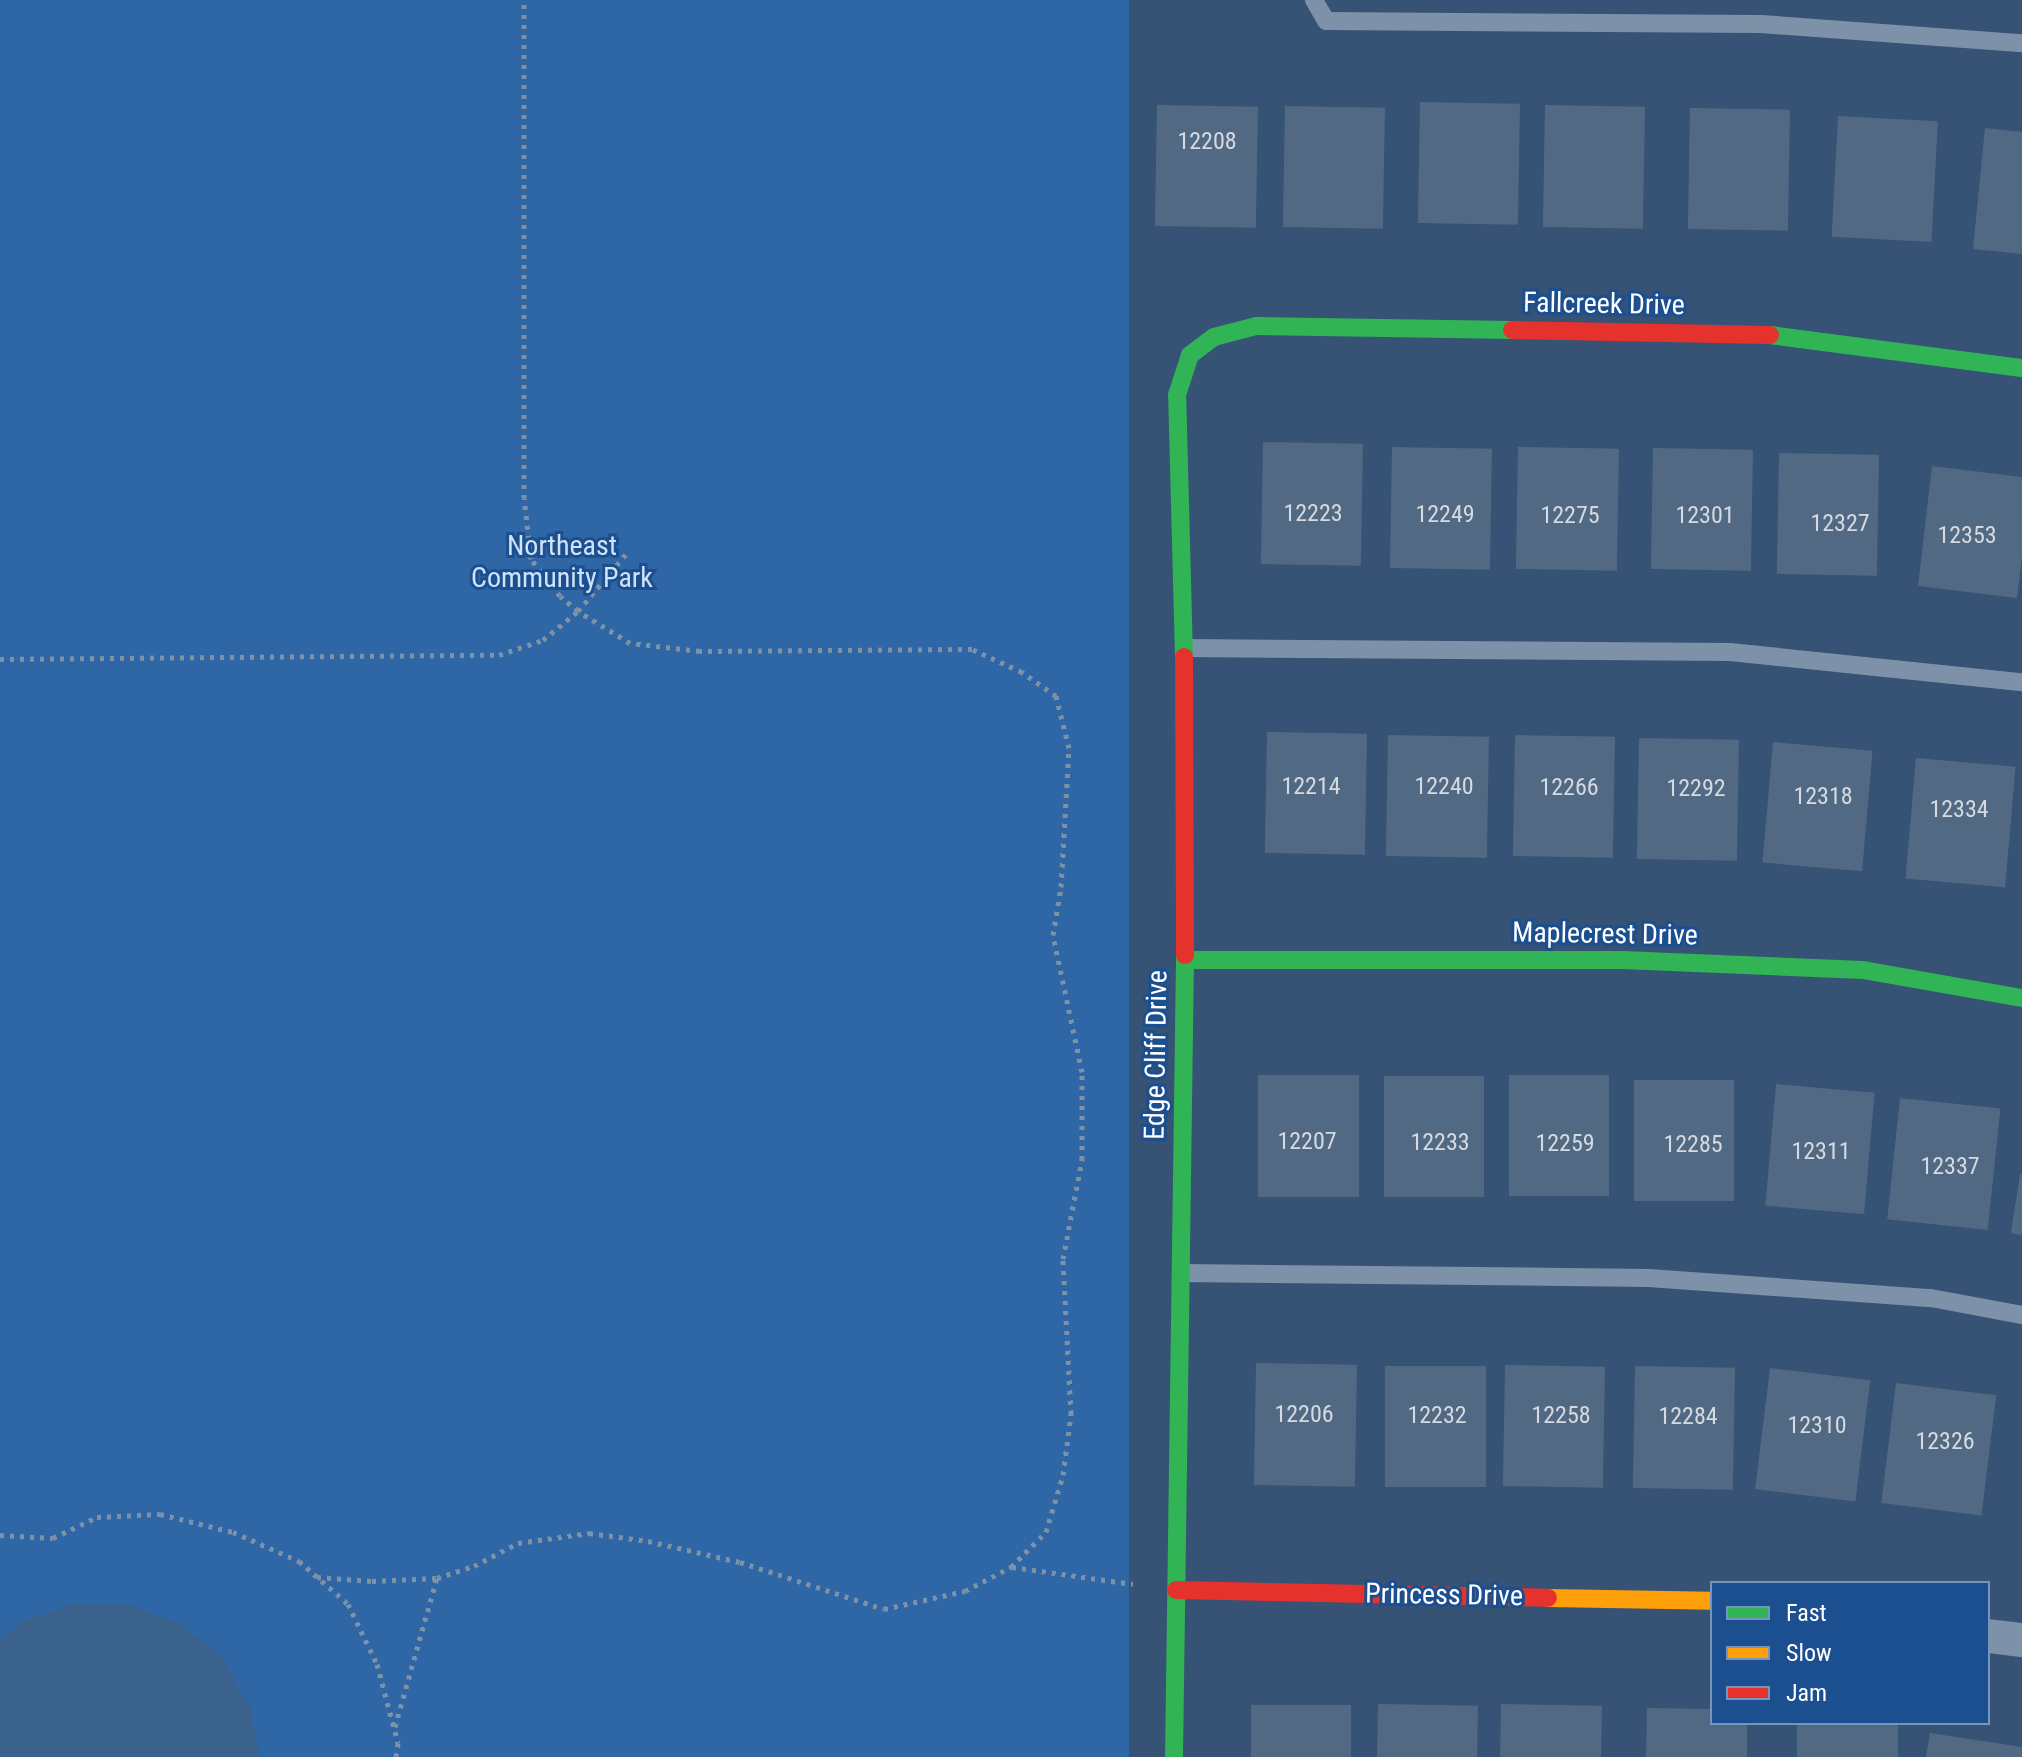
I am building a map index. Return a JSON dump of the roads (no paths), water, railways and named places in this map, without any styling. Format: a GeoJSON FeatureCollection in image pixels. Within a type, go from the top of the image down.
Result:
{"type":"FeatureCollection","features":[{"type":"Feature","properties":{"kind":"street","name":"Fallcreek Drive"},"geometry":{"type":"LineString","coordinates":[[1190,355],[1214,337],[1256,326],[1777,335],[2022,368]]}},
{"type":"Feature","properties":{"kind":"street","name":"Edge Cliff Drive"},"geometry":{"type":"LineString","coordinates":[[1174,1757],[1185,960],[1184,648],[1177,395],[1190,355]]}},
{"type":"Feature","properties":{"kind":"street","name":"Maplecrest Drive"},"geometry":{"type":"LineString","coordinates":[[1185,960],[1623,960],[1863,970],[2022,998]]}},
{"type":"Feature","properties":{"kind":"street","name":"Princess Drive"},"geometry":{"type":"LineString","coordinates":[[1176,1590],[1710,1601]]}},
{"type":"Feature","properties":{"kind":"street"},"geometry":{"type":"LineString","coordinates":[[1990,1636],[2022,1640]]}},
{"type":"Feature","properties":{"kind":"lane"},"geometry":{"type":"LineString","coordinates":[[1314,0],[1326,21],[1761,24],[2022,43]]}},
{"type":"Feature","properties":{"kind":"lane"},"geometry":{"type":"LineString","coordinates":[[1184,648],[1730,652],[2022,682]]}},
{"type":"Feature","properties":{"kind":"lane"},"geometry":{"type":"LineString","coordinates":[[1181,1273],[1649,1278],[1931,1298],[2022,1315]]}},
{"type":"Feature","properties":{"kind":"park label","name":"Northeast Community Park"},"geometry":{"type":"Point","coordinates":[562,562]}}]}
